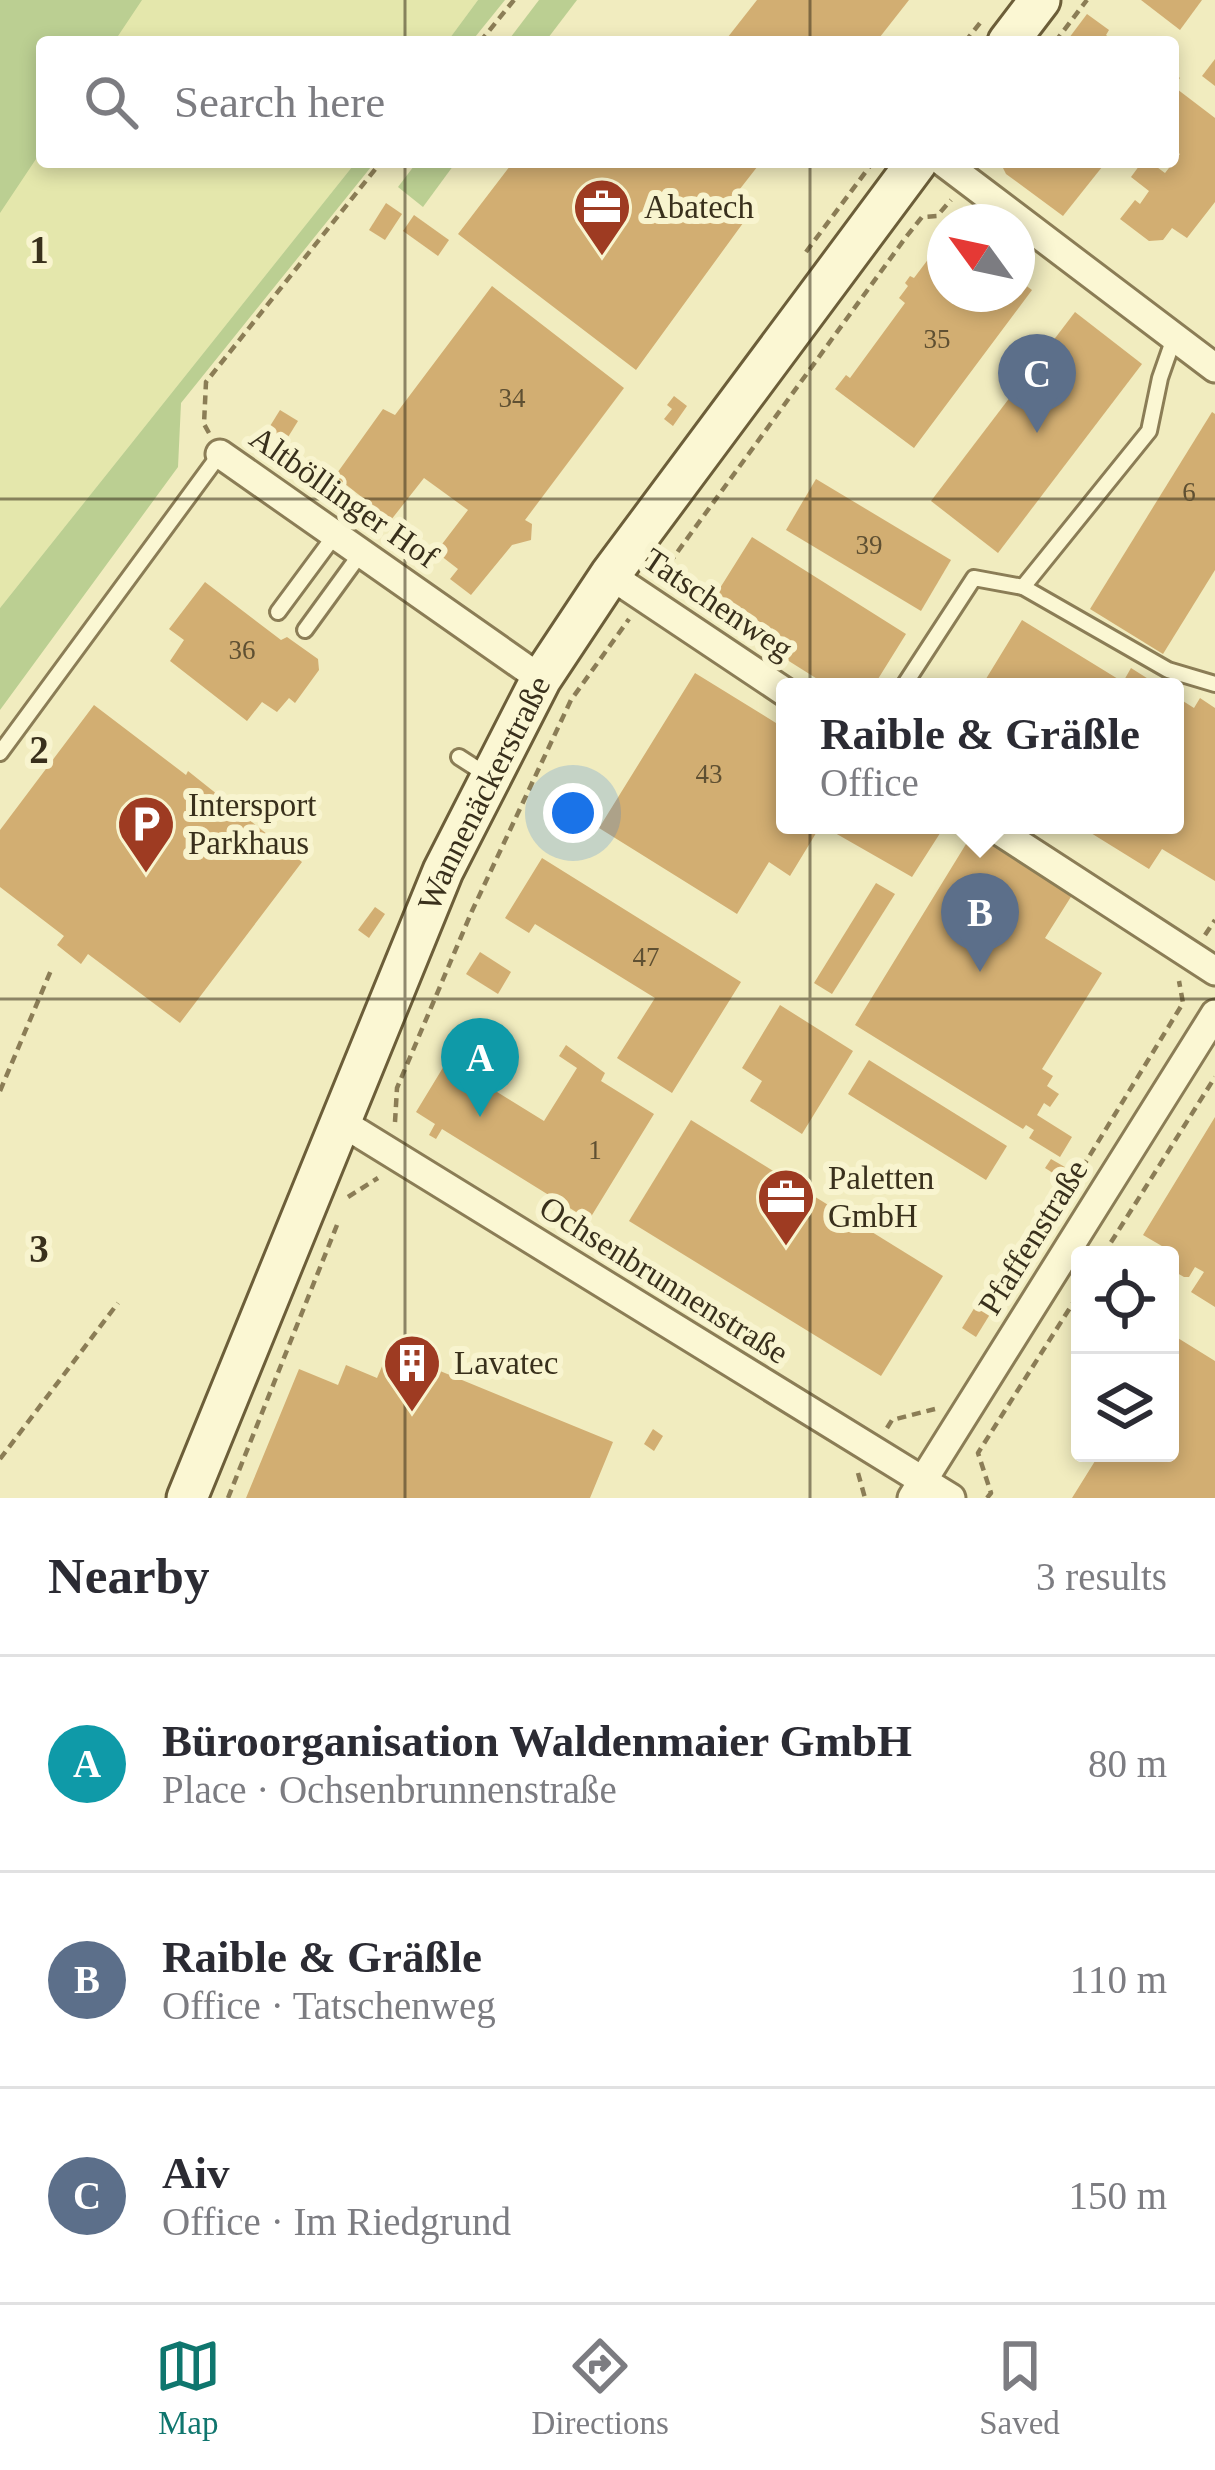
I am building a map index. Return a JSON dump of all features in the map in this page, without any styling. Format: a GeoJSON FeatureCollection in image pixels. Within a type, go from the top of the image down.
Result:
{"type":"FeatureCollection","features":[{"type":"Feature","properties":{"kind":"street"},"geometry":{"type":"LineString","coordinates":[[1013,36],[1040,0]]}},
{"type":"Feature","properties":{"kind":"street","name":"Wannenäckerstraße"},"geometry":{"type":"LineString","coordinates":[[187,1498],[443,871],[475,767],[541,680],[610,575],[913,168]]}},
{"type":"Feature","properties":{"kind":"street"},"geometry":{"type":"LineString","coordinates":[[951,168],[1215,368]]}},
{"type":"Feature","properties":{"kind":"street","name":"Altböllinger Hof"},"geometry":{"type":"LineString","coordinates":[[220,454],[541,680]]}},
{"type":"Feature","properties":{"kind":"street","name":"Tatschenweg"},"geometry":{"type":"LineString","coordinates":[[610,575],[776,686]]}},
{"type":"Feature","properties":{"kind":"street"},"geometry":{"type":"LineString","coordinates":[[1004,834],[1203,964]]}},
{"type":"Feature","properties":{"kind":"street","name":"Pfaffenstraße"},"geometry":{"type":"LineString","coordinates":[[917,1489],[1215,1014]]}},
{"type":"Feature","properties":{"kind":"street","name":"Ochsenbrunnenstraße"},"geometry":{"type":"LineString","coordinates":[[341,1122],[873,1450],[917,1489],[950,1498]]}},
{"type":"Feature","properties":{"kind":"lane"},"geometry":{"type":"LineString","coordinates":[[1023,587],[1149,431],[1174,338]]}},
{"type":"Feature","properties":{"kind":"lane"},"geometry":{"type":"LineString","coordinates":[[0,753],[220,454]]}},
{"type":"Feature","properties":{"kind":"lane"},"geometry":{"type":"LineString","coordinates":[[278,612],[335,535]]}},
{"type":"Feature","properties":{"kind":"lane"},"geometry":{"type":"LineString","coordinates":[[305,630],[361,553]]}},
{"type":"Feature","properties":{"kind":"lane"},"geometry":{"type":"LineString","coordinates":[[909,678],[974,578],[1023,587],[1168,670],[1215,684]]}},
{"type":"Feature","properties":{"kind":"path"},"geometry":{"type":"LineString","coordinates":[[485,36],[514,0]]}},
{"type":"Feature","properties":{"kind":"path"},"geometry":{"type":"LineString","coordinates":[[1060,36],[1087,0]]}},
{"type":"Feature","properties":{"kind":"path","name":"Altböllinger Hof"},"geometry":{"type":"LineString","coordinates":[[220,454],[204,424],[206,382],[376,168]]}},
{"type":"Feature","properties":{"kind":"path"},"geometry":{"type":"LineString","coordinates":[[348,1196],[376,1181],[390,1154],[397,1088],[472,910],[571,700],[906,237],[922,217],[937,216],[967,181]]}},
{"type":"Feature","properties":{"kind":"path"},"geometry":{"type":"LineString","coordinates":[[1024,1263],[1183,1003],[1178,976],[1203,964],[1215,920]]}},
{"type":"Feature","properties":{"kind":"path"},"geometry":{"type":"LineString","coordinates":[[0,1091],[52,968]]}},
{"type":"Feature","properties":{"kind":"path"},"geometry":{"type":"LineString","coordinates":[[1109,1246],[1215,1077]]}},
{"type":"Feature","properties":{"kind":"path"},"geometry":{"type":"LineString","coordinates":[[228,1498],[340,1217]]}},
{"type":"Feature","properties":{"kind":"path"},"geometry":{"type":"LineString","coordinates":[[0,1459],[118,1303]]}},
{"type":"Feature","properties":{"kind":"path"},"geometry":{"type":"LineString","coordinates":[[998,1498],[989,1496],[978,1454],[1071,1306]]}},
{"type":"Feature","properties":{"kind":"path"},"geometry":{"type":"LineString","coordinates":[[865,1498],[858,1473],[892,1420],[939,1404]]}},
{"type":"Feature","properties":{"kind":"green space"},"geometry":{"type":"Polygon","coordinates":[[[0,0],[478,0],[451,36],[36,36],[36,168],[351,168],[0,608],[0,0]]]}},
{"type":"Feature","properties":{"kind":"green space"},"geometry":{"type":"Polygon","coordinates":[[[0,0],[142,0],[118,36],[36,36],[36,159],[0,213],[0,0]]]}},
{"type":"Feature","properties":{"kind":"green space"},"geometry":{"type":"Polygon","coordinates":[[[478,0],[505,0],[476,36],[451,36],[478,0]]]}},
{"type":"Feature","properties":{"kind":"green space"},"geometry":{"type":"Polygon","coordinates":[[[539,0],[577,0],[550,36],[512,36],[539,0]]]}},
{"type":"Feature","properties":{"kind":"green space"},"geometry":{"type":"Polygon","coordinates":[[[351,168],[370,168],[181,403],[178,467],[0,710],[0,608],[351,168]]]}},
{"type":"Feature","properties":{"kind":"green space"},"geometry":{"type":"Polygon","coordinates":[[[412,168],[452,168],[423,207],[398,187],[412,168]]]}},
{"type":"Feature","properties":{"kind":"building"},"geometry":{"type":"Polygon","coordinates":[[[757,0],[909,0],[881,36],[729,36],[757,0]]]}},
{"type":"Feature","properties":{"kind":"building"},"geometry":{"type":"Polygon","coordinates":[[[1141,0],[1202,0],[1180,30],[1141,0]]]}},
{"type":"Feature","properties":{"kind":"building"},"geometry":{"type":"Polygon","coordinates":[[[1087,14],[1109,30],[1107,36],[1070,36],[1087,14]]]}},
{"type":"Feature","properties":{"kind":"building"},"geometry":{"type":"Polygon","coordinates":[[[1215,59],[1215,86],[1202,76],[1215,59]]]}},
{"type":"Feature","properties":{"kind":"building"},"geometry":{"type":"Polygon","coordinates":[[[1179,91],[1215,118],[1215,202],[1187,238],[1172,228],[1163,240],[1149,241],[1120,219],[1149,191],[1131,177],[1138,168],[1158,168],[1165,173],[1179,168],[1179,91]]]}},
{"type":"Feature","properties":{"kind":"building","name":"Abatech"},"geometry":{"type":"Polygon","coordinates":[[[508,168],[756,168],[736,194],[754,208],[636,370],[458,234],[508,168]]]}},
{"type":"Feature","properties":{"kind":"building"},"geometry":{"type":"Polygon","coordinates":[[[1003,168],[1101,168],[1063,216],[1003,168]]]}},
{"type":"Feature","properties":{"kind":"building"},"geometry":{"type":"Polygon","coordinates":[[[386,203],[402,214],[385,240],[369,230],[386,203]]]}},
{"type":"Feature","properties":{"kind":"building"},"geometry":{"type":"Polygon","coordinates":[[[414,215],[449,240],[438,256],[403,231],[414,215]]]}},
{"type":"Feature","properties":{"kind":"building"},"geometry":{"type":"Polygon","coordinates":[[[927,261],[927,312],[1016,312],[914,448],[835,389],[846,375],[850,378],[905,303],[899,298],[910,276],[914,278],[927,261]]]}},
{"type":"Feature","properties":{"kind":"building"},"geometry":{"type":"Polygon","coordinates":[[[492,286],[624,388],[525,520],[532,524],[531,540],[512,545],[471,595],[450,579],[458,569],[436,552],[468,510],[424,478],[391,520],[335,476],[383,409],[395,415],[492,286]]]}},
{"type":"Feature","properties":{"kind":"building"},"geometry":{"type":"Polygon","coordinates":[[[1075,312],[1142,364],[998,553],[931,501],[1075,312]]]}},
{"type":"Feature","properties":{"kind":"building"},"geometry":{"type":"Polygon","coordinates":[[[674,396],[687,406],[673,426],[664,419],[674,396]]]}},
{"type":"Feature","properties":{"kind":"building"},"geometry":{"type":"Polygon","coordinates":[[[280,410],[298,421],[280,450],[262,439],[280,410]]]}},
{"type":"Feature","properties":{"kind":"building"},"geometry":{"type":"Polygon","coordinates":[[[1212,412],[1215,570],[1163,654],[1090,609],[1212,412]]]}},
{"type":"Feature","properties":{"kind":"building"},"geometry":{"type":"Polygon","coordinates":[[[816,479],[951,560],[921,611],[786,530],[816,479]]]}},
{"type":"Feature","properties":{"kind":"building"},"geometry":{"type":"Polygon","coordinates":[[[752,537],[906,634],[879,678],[816,678],[765,646],[774,633],[761,624],[753,636],[717,614],[725,601],[715,596],[752,537]]]}},
{"type":"Feature","properties":{"kind":"building"},"geometry":{"type":"Polygon","coordinates":[[[205,582],[281,640],[287,637],[318,659],[319,670],[295,703],[289,698],[277,712],[262,702],[247,721],[170,661],[184,640],[169,629],[205,582]]]}},
{"type":"Feature","properties":{"kind":"building"},"geometry":{"type":"Polygon","coordinates":[[[1022,620],[1116,678],[987,678],[1022,620]]]}},
{"type":"Feature","properties":{"kind":"building"},"geometry":{"type":"Polygon","coordinates":[[[1131,668],[1147,678],[1125,678],[1131,668]]]}},
{"type":"Feature","properties":{"kind":"building"},"geometry":{"type":"Polygon","coordinates":[[[695,673],[776,723],[776,834],[816,834],[790,876],[769,862],[737,914],[599,828],[695,673]]]}},
{"type":"Feature","properties":{"kind":"building"},"geometry":{"type":"Polygon","coordinates":[[[1200,698],[1215,708],[1215,881],[1162,849],[1149,869],[1093,834],[1184,834],[1184,702],[1194,708],[1200,698]]]}},
{"type":"Feature","properties":{"kind":"building","name":"Intersport Parkhaus"},"geometry":{"type":"Polygon","coordinates":[[[94,705],[186,775],[188,771],[302,862],[180,1023],[88,954],[81,964],[57,945],[64,936],[0,887],[0,830],[94,705]]]}},
{"type":"Feature","properties":{"kind":"building"},"geometry":{"type":"Polygon","coordinates":[[[837,834],[940,834],[912,877],[837,834]]]}},
{"type":"Feature","properties":{"kind":"building"},"geometry":{"type":"Polygon","coordinates":[[[972,834],[1074,892],[1045,938],[1102,973],[1042,1069],[1053,1076],[1047,1086],[1059,1094],[1050,1107],[1044,1103],[1037,1115],[1072,1137],[1060,1157],[1029,1138],[1034,1130],[1026,1125],[1023,1129],[855,1025],[972,834]]]}},
{"type":"Feature","properties":{"kind":"building"},"geometry":{"type":"Polygon","coordinates":[[[542,858],[741,982],[672,1093],[617,1058],[655,998],[535,924],[529,933],[505,918],[542,858]]]}},
{"type":"Feature","properties":{"kind":"building"},"geometry":{"type":"Polygon","coordinates":[[[876,883],[895,894],[832,994],[814,983],[876,883]]]}},
{"type":"Feature","properties":{"kind":"building"},"geometry":{"type":"Polygon","coordinates":[[[375,907],[385,914],[369,938],[358,930],[375,907]]]}},
{"type":"Feature","properties":{"kind":"building"},"geometry":{"type":"Polygon","coordinates":[[[480,952],[511,972],[498,994],[466,974],[480,952]]]}},
{"type":"Feature","properties":{"kind":"building"},"geometry":{"type":"Polygon","coordinates":[[[780,1005],[853,1051],[802,1134],[750,1101],[762,1081],[742,1068],[780,1005]]]}},
{"type":"Feature","properties":{"kind":"building"},"geometry":{"type":"Polygon","coordinates":[[[566,1045],[605,1073],[601,1081],[654,1114],[589,1220],[442,1129],[436,1139],[429,1135],[435,1124],[416,1112],[447,1061],[544,1121],[577,1068],[559,1056],[566,1045]]]}},
{"type":"Feature","properties":{"kind":"building"},"geometry":{"type":"Polygon","coordinates":[[[869,1060],[1007,1146],[986,1180],[848,1094],[869,1060]]]}},
{"type":"Feature","properties":{"kind":"building"},"geometry":{"type":"Polygon","coordinates":[[[1215,1117],[1215,1307],[1191,1292],[1204,1272],[1195,1267],[1189,1277],[1179,1274],[1179,1246],[1162,1246],[1143,1235],[1215,1117]]]}},
{"type":"Feature","properties":{"kind":"building","name":"Paletten GmbH"},"geometry":{"type":"Polygon","coordinates":[[[691,1120],[943,1276],[881,1376],[629,1221],[691,1120]]]}},
{"type":"Feature","properties":{"kind":"building"},"geometry":{"type":"Polygon","coordinates":[[[1051,1159],[1070,1170],[1064,1180],[1045,1168],[1051,1159]]]}},
{"type":"Feature","properties":{"kind":"building"},"geometry":{"type":"Polygon","coordinates":[[[978,1302],[992,1311],[976,1337],[962,1328],[978,1302]]]}},
{"type":"Feature","properties":{"kind":"building"},"geometry":{"type":"Polygon","coordinates":[[[1179,1339],[1215,1361],[1215,1498],[1072,1498],[1094,1462],[1179,1462],[1179,1339]]]}},
{"type":"Feature","properties":{"kind":"building","name":"Lavatec"},"geometry":{"type":"Polygon","coordinates":[[[389,1350],[613,1442],[590,1498],[246,1498],[299,1369],[338,1385],[346,1365],[377,1378],[389,1350]]]}},
{"type":"Feature","properties":{"kind":"building"},"geometry":{"type":"Polygon","coordinates":[[[653,1429],[663,1436],[654,1451],[644,1444],[653,1429]]]}},
{"type":"Feature","properties":{"kind":"place","name":"Abatech"},"geometry":{"type":"Point","coordinates":[602,258]}},
{"type":"Feature","properties":{"kind":"place","name":"Aiv"},"geometry":{"type":"Point","coordinates":[1037,433]}},
{"type":"Feature","properties":{"kind":"place","name":"Intersport Parkhaus"},"geometry":{"type":"Point","coordinates":[146,875]}},
{"type":"Feature","properties":{"kind":"place","name":"Raible & Gräßle"},"geometry":{"type":"Point","coordinates":[980,972]}},
{"type":"Feature","properties":{"kind":"place","name":"Büroorganisation Waldenmaier GmbH"},"geometry":{"type":"Point","coordinates":[480,1117]}},
{"type":"Feature","properties":{"kind":"place","name":"Paletten GmbH"},"geometry":{"type":"Point","coordinates":[786,1248]}},
{"type":"Feature","properties":{"kind":"place","name":"Lavatec"},"geometry":{"type":"Point","coordinates":[412,1414]}}]}
